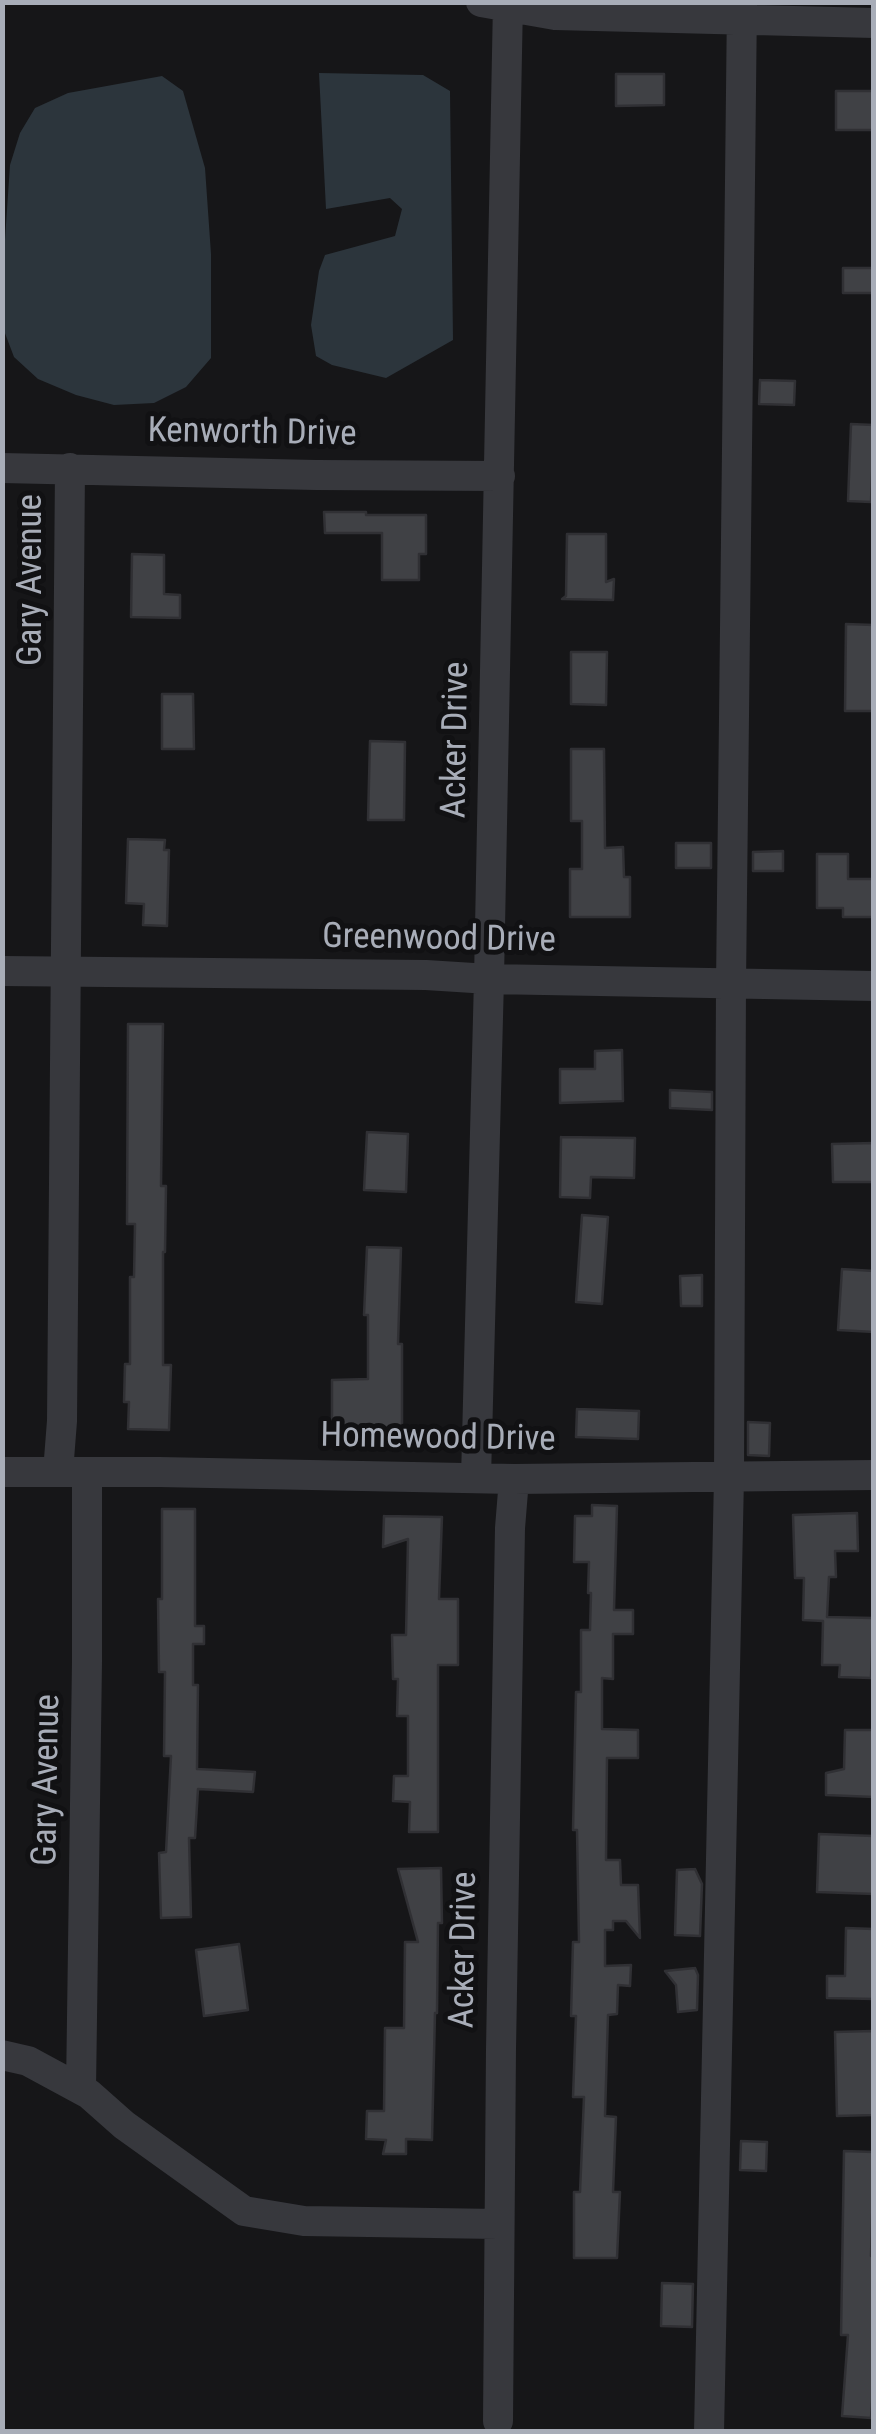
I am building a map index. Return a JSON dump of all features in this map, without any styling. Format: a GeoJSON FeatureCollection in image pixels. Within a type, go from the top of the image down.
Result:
{"type":"FeatureCollection","features":[{"type":"Feature","properties":{"kind":"street"},"geometry":{"type":"LineString","coordinates":[[499,4],[556,14],[742,11],[874,23]]}},
{"type":"Feature","properties":{"kind":"street","name":"Acker Drive"},"geometry":{"type":"LineString","coordinates":[[476,1478],[500,476],[499,4]]}},
{"type":"Feature","properties":{"kind":"street"},"geometry":{"type":"LineString","coordinates":[[709,2432],[728,1476],[742,11]]}},
{"type":"Feature","properties":{"kind":"street","name":"Kenworth Drive"},"geometry":{"type":"LineString","coordinates":[[2,468],[500,476]]}},
{"type":"Feature","properties":{"kind":"street","name":"Gary Avenue"},"geometry":{"type":"LineString","coordinates":[[70,468],[62,1421],[73,1472],[88,1661],[81,2090]]}},
{"type":"Feature","properties":{"kind":"street","name":"Greenwood Drive"},"geometry":{"type":"LineString","coordinates":[[2,971],[426,975],[874,986]]}},
{"type":"Feature","properties":{"kind":"street","name":"Homewood Drive"},"geometry":{"type":"LineString","coordinates":[[2,1472],[514,1479],[874,1475]]}},
{"type":"Feature","properties":{"kind":"street","name":"Acker Drive"},"geometry":{"type":"LineString","coordinates":[[498,2422],[498,2224],[514,1479]]}},
{"type":"Feature","properties":{"kind":"street"},"geometry":{"type":"LineString","coordinates":[[2,2055],[28,2061],[81,2090],[244,2211],[304,2221],[498,2224]]}},
{"type":"Feature","properties":{"kind":"shaded area"},"geometry":{"type":"Polygon","coordinates":[[[319,73],[423,75],[450,91],[453,340],[386,378],[332,365],[316,356],[311,325],[325,255],[395,236],[402,209],[390,198],[326,209],[319,73]]]}},
{"type":"Feature","properties":{"kind":"shaded area"},"geometry":{"type":"Polygon","coordinates":[[[162,76],[183,91],[205,168],[211,254],[211,358],[186,387],[154,403],[114,405],[38,379],[14,357],[3,328],[10,165],[20,133],[35,108],[68,93],[162,76]]]}},
{"type":"Feature","properties":{"kind":"building"},"geometry":{"type":"Polygon","coordinates":[[[616,74],[664,74],[664,105],[616,106],[616,74]]]}},
{"type":"Feature","properties":{"kind":"building"},"geometry":{"type":"Polygon","coordinates":[[[836,91],[874,91],[874,130],[836,130],[836,91]]]}},
{"type":"Feature","properties":{"kind":"building"},"geometry":{"type":"Polygon","coordinates":[[[843,268],[874,268],[874,293],[843,293],[843,268]]]}},
{"type":"Feature","properties":{"kind":"building"},"geometry":{"type":"Polygon","coordinates":[[[760,380],[795,381],[794,405],[759,404],[760,380]]]}},
{"type":"Feature","properties":{"kind":"building"},"geometry":{"type":"Polygon","coordinates":[[[851,424],[874,425],[871,502],[848,501],[851,424]]]}},
{"type":"Feature","properties":{"kind":"building"},"geometry":{"type":"Polygon","coordinates":[[[324,512],[426,515],[426,554],[419,554],[419,580],[382,580],[382,533],[325,533],[324,512]]]}},
{"type":"Feature","properties":{"kind":"building"},"geometry":{"type":"Polygon","coordinates":[[[567,534],[606,534],[606,582],[614,579],[613,600],[562,599],[566,596],[567,534]]]}},
{"type":"Feature","properties":{"kind":"building"},"geometry":{"type":"Polygon","coordinates":[[[132,554],[164,555],[164,594],[180,595],[180,618],[131,617],[132,554]]]}},
{"type":"Feature","properties":{"kind":"building"},"geometry":{"type":"Polygon","coordinates":[[[846,624],[874,625],[874,711],[845,711],[846,624]]]}},
{"type":"Feature","properties":{"kind":"building"},"geometry":{"type":"Polygon","coordinates":[[[571,652],[607,652],[606,705],[571,704],[571,652]]]}},
{"type":"Feature","properties":{"kind":"building"},"geometry":{"type":"Polygon","coordinates":[[[162,694],[193,694],[194,749],[162,749],[162,694]]]}},
{"type":"Feature","properties":{"kind":"building"},"geometry":{"type":"Polygon","coordinates":[[[370,741],[405,742],[404,820],[368,820],[370,741]]]}},
{"type":"Feature","properties":{"kind":"building"},"geometry":{"type":"Polygon","coordinates":[[[571,749],[604,749],[605,848],[623,847],[624,877],[630,877],[630,917],[570,917],[570,869],[582,869],[582,821],[571,821],[571,749]]]}},
{"type":"Feature","properties":{"kind":"building"},"geometry":{"type":"Polygon","coordinates":[[[128,839],[165,840],[164,850],[169,850],[167,926],[143,925],[144,904],[126,903],[128,839]]]}},
{"type":"Feature","properties":{"kind":"building"},"geometry":{"type":"Polygon","coordinates":[[[676,843],[711,843],[711,868],[676,868],[676,843]]]}},
{"type":"Feature","properties":{"kind":"building"},"geometry":{"type":"Polygon","coordinates":[[[783,851],[783,871],[753,871],[753,852],[783,851]]]}},
{"type":"Feature","properties":{"kind":"building"},"geometry":{"type":"Polygon","coordinates":[[[817,854],[848,854],[848,879],[874,879],[874,917],[843,917],[843,908],[817,908],[817,854]]]}},
{"type":"Feature","properties":{"kind":"building"},"geometry":{"type":"Polygon","coordinates":[[[128,1024],[163,1024],[161,1186],[166,1186],[163,1365],[171,1365],[169,1430],[128,1429],[129,1402],[124,1402],[125,1364],[130,1364],[130,1277],[134,1277],[135,1224],[127,1224],[128,1024]]]}},
{"type":"Feature","properties":{"kind":"building"},"geometry":{"type":"Polygon","coordinates":[[[622,1050],[623,1101],[560,1103],[560,1069],[595,1069],[595,1051],[622,1050]]]}},
{"type":"Feature","properties":{"kind":"building"},"geometry":{"type":"Polygon","coordinates":[[[670,1090],[712,1092],[712,1110],[670,1108],[670,1090]]]}},
{"type":"Feature","properties":{"kind":"building"},"geometry":{"type":"Polygon","coordinates":[[[367,1132],[408,1134],[406,1192],[364,1190],[367,1132]]]}},
{"type":"Feature","properties":{"kind":"building"},"geometry":{"type":"Polygon","coordinates":[[[561,1137],[635,1138],[634,1178],[591,1177],[590,1198],[560,1197],[561,1137]]]}},
{"type":"Feature","properties":{"kind":"building"},"geometry":{"type":"Polygon","coordinates":[[[874,1143],[874,1182],[833,1182],[832,1144],[874,1143]]]}},
{"type":"Feature","properties":{"kind":"building"},"geometry":{"type":"Polygon","coordinates":[[[582,1215],[608,1217],[602,1304],[576,1302],[582,1215]]]}},
{"type":"Feature","properties":{"kind":"building"},"geometry":{"type":"Polygon","coordinates":[[[367,1247],[401,1248],[398,1344],[402,1344],[402,1435],[332,1436],[332,1380],[368,1379],[368,1315],[364,1315],[367,1247]]]}},
{"type":"Feature","properties":{"kind":"building"},"geometry":{"type":"Polygon","coordinates":[[[842,1269],[874,1271],[874,1332],[838,1330],[842,1269]]]}},
{"type":"Feature","properties":{"kind":"building"},"geometry":{"type":"Polygon","coordinates":[[[702,1275],[702,1306],[681,1306],[680,1276],[702,1275]]]}},
{"type":"Feature","properties":{"kind":"building"},"geometry":{"type":"Polygon","coordinates":[[[577,1409],[639,1411],[638,1439],[576,1437],[577,1409]]]}},
{"type":"Feature","properties":{"kind":"building"},"geometry":{"type":"Polygon","coordinates":[[[748,1422],[770,1423],[769,1456],[748,1455],[748,1422]]]}},
{"type":"Feature","properties":{"kind":"building"},"geometry":{"type":"Polygon","coordinates":[[[592,1505],[617,1506],[614,1610],[633,1610],[633,1634],[613,1634],[613,1679],[602,1678],[602,1729],[638,1730],[638,1758],[607,1758],[606,1860],[620,1860],[621,1885],[638,1885],[640,1938],[626,1921],[613,1921],[613,1930],[605,1930],[605,1966],[631,1965],[630,1986],[618,1985],[617,2014],[608,2015],[605,2116],[616,2117],[613,2192],[620,2192],[617,2258],[574,2258],[574,2192],[580,2192],[584,2097],[573,2097],[576,2016],[571,2016],[573,1942],[579,1942],[577,1830],[573,1830],[576,1692],[581,1692],[581,1630],[590,1630],[591,1593],[589,1562],[574,1562],[575,1516],[592,1516],[592,1505]]]}},
{"type":"Feature","properties":{"kind":"building"},"geometry":{"type":"Polygon","coordinates":[[[162,1509],[195,1509],[195,1626],[204,1626],[204,1644],[193,1644],[193,1685],[198,1685],[197,1769],[255,1772],[253,1792],[198,1789],[195,1838],[189,1838],[191,1917],[161,1918],[159,1853],[166,1852],[171,1756],[164,1756],[165,1672],[159,1672],[162,1509]]]}},
{"type":"Feature","properties":{"kind":"building"},"geometry":{"type":"Polygon","coordinates":[[[857,1513],[858,1551],[835,1551],[836,1577],[829,1577],[827,1617],[873,1618],[871,1678],[839,1677],[840,1665],[822,1665],[823,1621],[803,1620],[804,1578],[795,1578],[793,1515],[857,1513]]]}},
{"type":"Feature","properties":{"kind":"building"},"geometry":{"type":"Polygon","coordinates":[[[384,1516],[442,1517],[439,1599],[458,1599],[458,1665],[438,1665],[438,1832],[409,1832],[410,1802],[393,1801],[394,1776],[408,1776],[408,1716],[397,1716],[398,1679],[393,1679],[392,1635],[406,1635],[408,1539],[383,1547],[384,1516]]]}},
{"type":"Feature","properties":{"kind":"building"},"geometry":{"type":"Polygon","coordinates":[[[845,1730],[874,1730],[874,1797],[826,1795],[826,1773],[844,1769],[845,1730]]]}},
{"type":"Feature","properties":{"kind":"building"},"geometry":{"type":"Polygon","coordinates":[[[819,1834],[874,1836],[874,1894],[817,1892],[819,1834]]]}},
{"type":"Feature","properties":{"kind":"building"},"geometry":{"type":"Polygon","coordinates":[[[441,1868],[432,2140],[406,2139],[406,2154],[383,2154],[386,2140],[366,2139],[367,2111],[384,2111],[385,2028],[404,2028],[405,1942],[418,1942],[398,1869],[441,1868]]]}},
{"type":"Feature","properties":{"kind":"building"},"geometry":{"type":"Polygon","coordinates":[[[695,1869],[702,1884],[700,1936],[675,1935],[677,1870],[695,1869]]]}},
{"type":"Feature","properties":{"kind":"building"},"geometry":{"type":"Polygon","coordinates":[[[846,1928],[874,1929],[874,1999],[827,1998],[827,1976],[845,1976],[846,1928]]]}},
{"type":"Feature","properties":{"kind":"building"},"geometry":{"type":"Polygon","coordinates":[[[239,1944],[248,2010],[204,2016],[196,1950],[239,1944]]]}},
{"type":"Feature","properties":{"kind":"building"},"geometry":{"type":"Polygon","coordinates":[[[695,1968],[697,2010],[678,2012],[676,1985],[665,1971],[695,1968]]]}},
{"type":"Feature","properties":{"kind":"building"},"geometry":{"type":"Polygon","coordinates":[[[873,2031],[874,2115],[837,2116],[835,2032],[873,2031]]]}},
{"type":"Feature","properties":{"kind":"building"},"geometry":{"type":"Polygon","coordinates":[[[741,2141],[767,2142],[766,2171],[740,2170],[741,2141]]]}},
{"type":"Feature","properties":{"kind":"building"},"geometry":{"type":"Polygon","coordinates":[[[844,2151],[874,2152],[871,2418],[842,2416],[848,2335],[841,2335],[844,2151]]]}},
{"type":"Feature","properties":{"kind":"building"},"geometry":{"type":"Polygon","coordinates":[[[662,2283],[693,2284],[692,2327],[661,2326],[662,2283]]]}}]}
